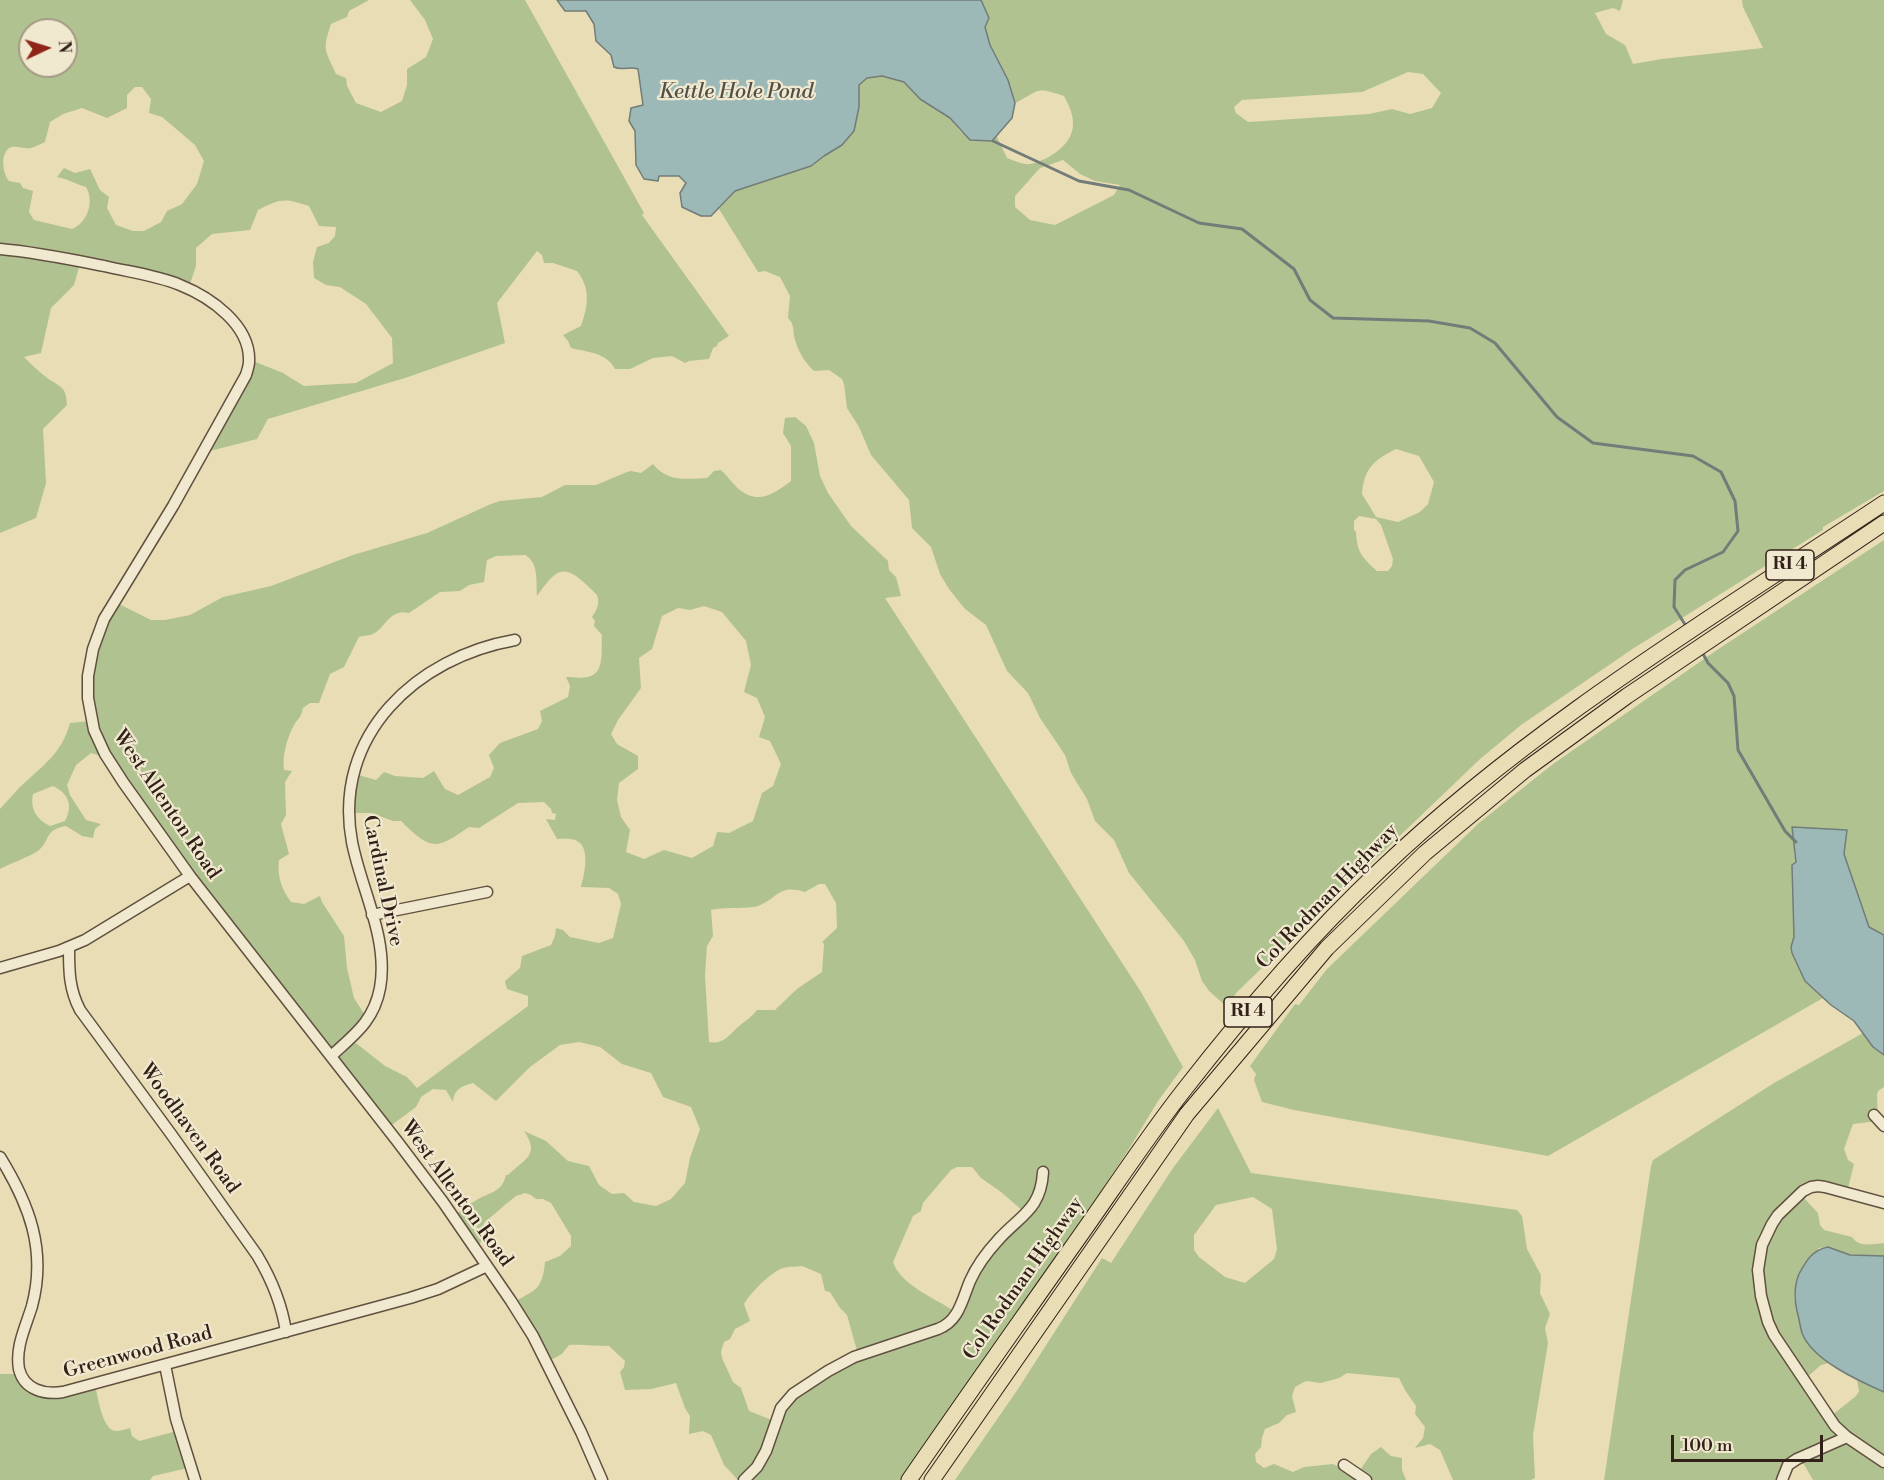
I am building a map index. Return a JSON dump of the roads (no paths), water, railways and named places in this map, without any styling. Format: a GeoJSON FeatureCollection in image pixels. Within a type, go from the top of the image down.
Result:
{"type":"FeatureCollection","features":[{"type":"Feature","properties":{"kind":"highway","name":"Col Rodman Highway"},"geometry":{"type":"LineString","coordinates":[[909,1480],[1184,1090],[1240,1021],[1311,940],[1380,870],[1476,786],[1578,707],[1884,503]]}},
{"type":"Feature","properties":{"kind":"highway","name":"Col Rodman Highway"},"geometry":{"type":"LineString","coordinates":[[932,1480],[1187,1114],[1328,948],[1425,853],[1544,756],[1699,647],[1884,523]]}},
{"type":"Feature","properties":{"kind":"street","name":"West Allenton Road"},"geometry":{"type":"LineString","coordinates":[[0,249],[74,260],[179,285],[200,295],[224,312],[240,328],[247,346],[249,362],[246,375],[173,506],[104,619],[93,649],[88,676],[91,720],[105,754],[190,876],[443,1202],[533,1336],[581,1432],[602,1480]]}},
{"type":"Feature","properties":{"kind":"street","name":"Cardinal Drive"},"geometry":{"type":"LineString","coordinates":[[331,1056],[366,1023],[377,1001],[382,975],[377,932],[358,869],[348,817],[353,771],[366,739],[388,708],[425,675],[473,650],[494,643],[515,640]]}},
{"type":"Feature","properties":{"kind":"street"},"geometry":{"type":"LineString","coordinates":[[0,968],[69,948],[190,876]]}},
{"type":"Feature","properties":{"kind":"street"},"geometry":{"type":"LineString","coordinates":[[372,915],[487,892]]}},
{"type":"Feature","properties":{"kind":"street","name":"Woodhaven Road"},"geometry":{"type":"LineString","coordinates":[[69,948],[73,997],[80,1010],[257,1255],[278,1297],[286,1332]]}},
{"type":"Feature","properties":{"kind":"street"},"geometry":{"type":"LineString","coordinates":[[1874,1115],[1884,1126]]}},
{"type":"Feature","properties":{"kind":"street","name":"Greenwood Road"},"geometry":{"type":"LineString","coordinates":[[0,1157],[29,1211],[36,1249],[34,1300],[18,1351],[23,1379],[41,1392],[51,1394],[165,1365],[410,1298],[438,1289],[486,1266]]}},
{"type":"Feature","properties":{"kind":"street"},"geometry":{"type":"LineString","coordinates":[[744,1480],[757,1467],[766,1451],[781,1408],[793,1394],[854,1357],[938,1329],[951,1322],[957,1315],[984,1256],[1034,1205],[1042,1187],[1043,1172]]}},
{"type":"Feature","properties":{"kind":"street"},"geometry":{"type":"LineString","coordinates":[[1884,1203],[1825,1187],[1811,1187],[1803,1191],[1778,1215],[1767,1234],[1758,1270],[1763,1309],[1774,1335],[1835,1426],[1884,1462]]}},
{"type":"Feature","properties":{"kind":"street"},"geometry":{"type":"LineString","coordinates":[[165,1365],[176,1419],[195,1480]]}},
{"type":"Feature","properties":{"kind":"street"},"geometry":{"type":"LineString","coordinates":[[1782,1480],[1788,1465],[1797,1459],[1847,1437]]}},
{"type":"Feature","properties":{"kind":"street"},"geometry":{"type":"LineString","coordinates":[[1344,1465],[1366,1480]]}},
{"type":"Feature","properties":{"kind":"water","name":"Kettle Hole Pond"},"geometry":{"type":"Polygon","coordinates":[[[557,0],[981,0],[989,18],[985,27],[990,45],[1008,80],[1015,103],[1012,118],[992,141],[970,140],[950,118],[920,99],[904,82],[882,76],[867,78],[859,85],[859,107],[854,131],[842,145],[811,166],[735,191],[711,216],[701,216],[682,207],[680,193],[686,183],[679,176],[659,176],[658,181],[644,179],[636,165],[635,131],[629,121],[631,108],[643,105],[638,69],[614,67],[611,55],[596,41],[594,24],[586,11],[565,11],[557,0]]]}},
{"type":"Feature","properties":{"kind":"water"},"geometry":{"type":"Polygon","coordinates":[[[1792,827],[1847,830],[1844,854],[1869,927],[1884,935],[1884,1055],[1873,1047],[1854,1021],[1831,1005],[1805,981],[1792,953],[1794,937],[1792,865],[1796,862],[1792,827]]]}},
{"type":"Feature","properties":{"kind":"water"},"geometry":{"type":"Polygon","coordinates":[[[1828,1247],[1850,1255],[1884,1256],[1884,1392],[1850,1376],[1826,1361],[1807,1343],[1802,1333],[1795,1301],[1797,1279],[1810,1257],[1822,1248],[1828,1247]]]}},
{"type":"Feature","properties":{"kind":"waterway"},"geometry":{"type":"LineString","coordinates":[[993,141],[1079,181],[1129,190],[1199,223],[1242,229],[1294,269],[1310,300],[1333,318],[1429,321],[1470,328],[1495,343],[1557,417],[1593,443],[1693,456],[1721,472],[1735,501],[1738,531],[1723,552],[1685,570],[1675,580],[1674,607],[1686,626]]}},
{"type":"Feature","properties":{"kind":"waterway"},"geometry":{"type":"LineString","coordinates":[[1702,652],[1708,663],[1728,683],[1734,696],[1738,750],[1785,831],[1796,842]]}}]}
